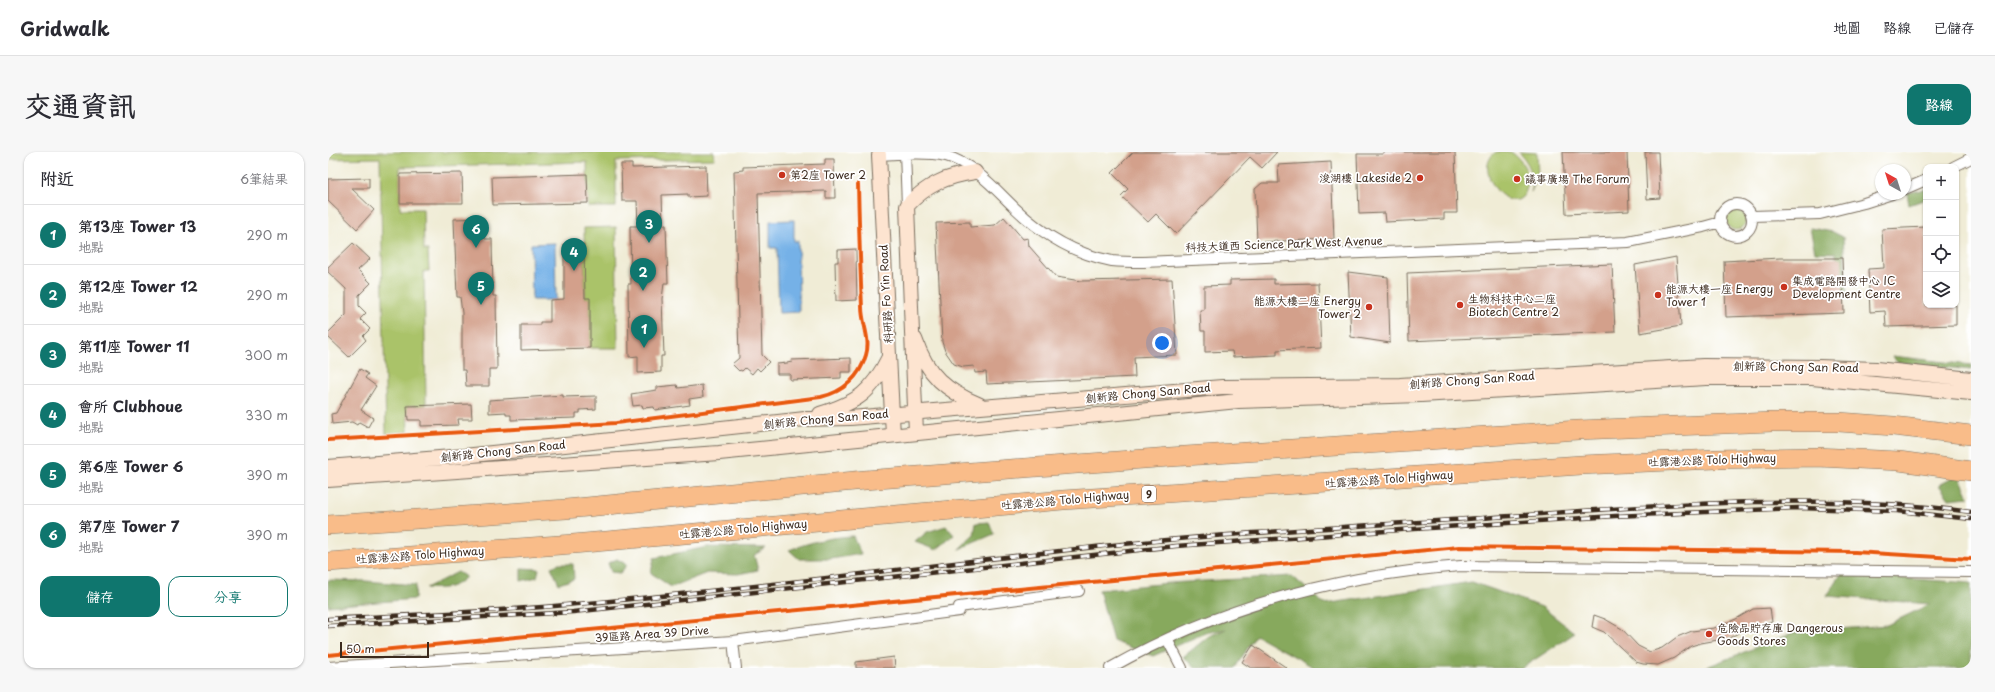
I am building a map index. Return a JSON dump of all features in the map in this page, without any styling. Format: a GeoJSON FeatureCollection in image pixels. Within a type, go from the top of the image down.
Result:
{"type":"FeatureCollection","features":[{"type":"Feature","properties":{"kind":"highway"},"geometry":{"type":"LineString","coordinates":[[328,525],[566,509],[884,479],[1170,457],[1578,430],[1772,422],[1832,422],[1893,426],[1971,435]]}},
{"type":"Feature","properties":{"kind":"highway","name":"吐露港公路 Tolo Highway"},"geometry":{"type":"LineString","coordinates":[[328,562],[573,544],[1071,499],[1581,466],[1716,459],[1817,457],[1899,461],[1971,471]]}},
{"type":"Feature","properties":{"kind":"main road","name":"科研路 Fo Yin Road"},"geometry":{"type":"LineString","coordinates":[[879,154],[893,435]]}},
{"type":"Feature","properties":{"kind":"main road"},"geometry":{"type":"LineString","coordinates":[[916,432],[907,206],[928,187],[941,180],[957,174],[975,172]]}},
{"type":"Feature","properties":{"kind":"main road"},"geometry":{"type":"LineString","coordinates":[[911,325],[918,346],[934,375],[952,392],[984,406]]}},
{"type":"Feature","properties":{"kind":"main road"},"geometry":{"type":"LineString","coordinates":[[806,419],[845,406],[858,399],[875,381],[889,357]]}},
{"type":"Feature","properties":{"kind":"main road","name":"創新路 Chong San Road"},"geometry":{"type":"LineString","coordinates":[[328,466],[464,456],[806,419],[850,418],[1222,387],[1427,383],[1703,366],[1819,366],[1876,369],[1971,379]]}},
{"type":"Feature","properties":{"kind":"main road","name":"創新路 Chong San Road"},"geometry":{"type":"LineString","coordinates":[[328,480],[720,453],[916,432],[1238,401],[1421,395],[1706,378],[1812,378],[1971,393]]}},
{"type":"Feature","properties":{"kind":"street"},"geometry":{"type":"LineString","coordinates":[[905,153],[907,206]]}},
{"type":"Feature","properties":{"kind":"street","name":"科技大道西 Science Park West Avenue"},"geometry":{"type":"LineString","coordinates":[[879,154],[925,153],[946,156],[956,160],[975,172],[1042,231],[1065,245],[1089,255],[1113,261],[1143,262],[1628,242],[1703,227],[1720,222]]}},
{"type":"Feature","properties":{"kind":"street"},"geometry":{"type":"LineString","coordinates":[[1959,164],[1971,158]]}},
{"type":"Feature","properties":{"kind":"street"},"geometry":{"type":"LineString","coordinates":[[1911,186],[1923,181]]}},
{"type":"Feature","properties":{"kind":"street"},"geometry":{"type":"LineString","coordinates":[[1752,216],[1820,214],[1875,199]]}},
{"type":"Feature","properties":{"kind":"street"},"geometry":{"type":"LineString","coordinates":[[1736,204],[1746,207],[1752,216],[1751,226],[1739,236],[1729,234],[1722,227],[1720,222],[1723,212],[1731,205],[1736,204]]}},
{"type":"Feature","properties":{"kind":"street"},"geometry":{"type":"LineString","coordinates":[[1110,668],[1167,639],[1242,608],[1292,593],[1334,583],[1413,570],[1461,566],[1971,572]]}},
{"type":"Feature","properties":{"kind":"street","name":"39區路 Area 39 Drive"},"geometry":{"type":"LineString","coordinates":[[328,667],[449,664],[733,641],[960,611],[959,607],[1079,591]]}},
{"type":"Feature","properties":{"kind":"street"},"geometry":{"type":"LineString","coordinates":[[1167,639],[1182,668]]}},
{"type":"Feature","properties":{"kind":"street"},"geometry":{"type":"LineString","coordinates":[[733,641],[736,668]]}},
{"type":"Feature","properties":{"kind":"green space"},"geometry":{"type":"Polygon","coordinates":[[[328,152],[714,152],[715,159],[616,161],[616,207],[588,207],[587,162],[400,167],[400,209],[423,209],[424,250],[428,250],[429,271],[424,271],[426,405],[407,406],[408,432],[386,434],[380,158],[328,159],[328,152]]]}},
{"type":"Feature","properties":{"kind":"green space"},"geometry":{"type":"Polygon","coordinates":[[[1496,152],[1511,152],[1520,160],[1526,170],[1528,185],[1525,193],[1519,199],[1511,200],[1503,196],[1490,180],[1488,170],[1489,160],[1496,152]]]}},
{"type":"Feature","properties":{"kind":"green space"},"geometry":{"type":"Polygon","coordinates":[[[1519,152],[1537,153],[1538,176],[1531,192],[1533,181],[1531,171],[1519,152]]]}},
{"type":"Feature","properties":{"kind":"green space"},"geometry":{"type":"Polygon","coordinates":[[[1923,190],[1923,200],[1909,205],[1908,200],[1911,200],[1911,192],[1923,190]]]}},
{"type":"Feature","properties":{"kind":"green space"},"geometry":{"type":"Polygon","coordinates":[[[1736,210],[1743,213],[1746,220],[1743,227],[1736,230],[1729,227],[1726,220],[1729,213],[1736,210]]]}},
{"type":"Feature","properties":{"kind":"green space"},"geometry":{"type":"Polygon","coordinates":[[[616,227],[618,348],[590,348],[590,298],[585,298],[584,228],[616,227]]]}},
{"type":"Feature","properties":{"kind":"green space"},"geometry":{"type":"Polygon","coordinates":[[[1810,228],[1833,232],[1843,237],[1847,296],[1839,301],[1836,253],[1815,252],[1810,228]]]}},
{"type":"Feature","properties":{"kind":"green space"},"geometry":{"type":"Polygon","coordinates":[[[1892,356],[1971,365],[1971,370],[1897,362],[1892,356]]]}},
{"type":"Feature","properties":{"kind":"green space"},"geometry":{"type":"Polygon","coordinates":[[[1959,475],[1969,497],[1949,499],[1939,485],[1959,475]]]}},
{"type":"Feature","properties":{"kind":"green space"},"geometry":{"type":"Polygon","coordinates":[[[989,522],[994,534],[959,549],[974,535],[976,523],[989,522]]]}},
{"type":"Feature","properties":{"kind":"green space"},"geometry":{"type":"Polygon","coordinates":[[[946,526],[954,535],[936,550],[915,542],[927,532],[946,526]]]}},
{"type":"Feature","properties":{"kind":"green space"},"geometry":{"type":"Polygon","coordinates":[[[853,536],[861,554],[831,559],[799,559],[789,550],[820,540],[853,536]]]}},
{"type":"Feature","properties":{"kind":"green space"},"geometry":{"type":"Polygon","coordinates":[[[707,547],[766,548],[754,555],[758,570],[738,574],[707,573],[671,587],[651,573],[654,558],[707,547]]]}},
{"type":"Feature","properties":{"kind":"green space"},"geometry":{"type":"Polygon","coordinates":[[[617,559],[627,565],[620,573],[611,572],[608,563],[617,559]]]}},
{"type":"Feature","properties":{"kind":"green space"},"geometry":{"type":"Polygon","coordinates":[[[559,564],[573,564],[574,579],[559,584],[551,567],[559,564]]]}},
{"type":"Feature","properties":{"kind":"green space"},"geometry":{"type":"Polygon","coordinates":[[[521,568],[539,569],[537,577],[521,581],[521,568]]]}},
{"type":"Feature","properties":{"kind":"green space"},"geometry":{"type":"Polygon","coordinates":[[[458,572],[466,577],[453,586],[443,588],[426,588],[458,572]]]}},
{"type":"Feature","properties":{"kind":"green space"},"geometry":{"type":"Polygon","coordinates":[[[1841,574],[1971,583],[1971,668],[1704,668],[1792,633],[1887,625],[1930,604],[1827,596],[1841,574]]]}},
{"type":"Feature","properties":{"kind":"green space"},"geometry":{"type":"Polygon","coordinates":[[[1292,576],[1324,604],[1472,582],[1542,607],[1575,633],[1522,668],[1315,668],[1256,635],[1235,668],[1196,668],[1183,657],[1209,636],[1226,629],[1205,633],[1153,656],[1113,641],[1099,590],[1169,583],[1292,576]]]}},
{"type":"Feature","properties":{"kind":"green space"},"geometry":{"type":"Polygon","coordinates":[[[328,580],[416,585],[415,599],[328,606],[328,580]]]}},
{"type":"Feature","properties":{"kind":"water"},"geometry":{"type":"Polygon","coordinates":[[[794,220],[794,241],[798,241],[799,312],[779,313],[777,248],[770,248],[770,221],[794,220]]]}},
{"type":"Feature","properties":{"kind":"water"},"geometry":{"type":"Polygon","coordinates":[[[555,243],[556,300],[532,300],[531,244],[555,243]]]}},
{"type":"Feature","properties":{"kind":"building"},"geometry":{"type":"Polygon","coordinates":[[[1133,152],[1277,152],[1262,168],[1250,157],[1176,234],[1156,214],[1148,222],[1121,196],[1128,189],[1112,173],[1133,152]]]}},
{"type":"Feature","properties":{"kind":"building","name":"浚湖樓 Lakeside 2"},"geometry":{"type":"Polygon","coordinates":[[[1383,152],[1455,152],[1457,213],[1444,213],[1444,219],[1386,222],[1385,213],[1359,214],[1357,154],[1383,154],[1383,152]]]}},
{"type":"Feature","properties":{"kind":"building"},"geometry":{"type":"Polygon","coordinates":[[[1563,152],[1627,152],[1629,211],[1566,214],[1563,152]]]}},
{"type":"Feature","properties":{"kind":"building"},"geometry":{"type":"Polygon","coordinates":[[[1645,152],[1658,152],[1660,198],[1647,199],[1645,152]]]}},
{"type":"Feature","properties":{"kind":"building"},"geometry":{"type":"Polygon","coordinates":[[[825,159],[834,159],[835,198],[826,198],[826,191],[758,193],[762,355],[769,362],[760,371],[757,368],[752,374],[745,368],[742,371],[739,371],[732,364],[739,358],[734,171],[743,170],[743,167],[825,164],[825,159]]]}},
{"type":"Feature","properties":{"kind":"building"},"geometry":{"type":"Polygon","coordinates":[[[1331,162],[1334,239],[1257,242],[1255,189],[1262,183],[1279,183],[1278,165],[1331,162]]]}},
{"type":"Feature","properties":{"kind":"building"},"geometry":{"type":"Polygon","coordinates":[[[621,164],[632,164],[632,168],[706,166],[707,196],[688,197],[688,194],[662,195],[663,225],[666,225],[668,283],[664,283],[662,299],[664,356],[661,356],[661,372],[638,373],[638,356],[629,357],[628,284],[631,284],[630,226],[638,226],[637,201],[622,201],[621,164]]]}},
{"type":"Feature","properties":{"kind":"building"},"geometry":{"type":"Polygon","coordinates":[[[462,173],[463,203],[400,203],[400,174],[462,173]]]}},
{"type":"Feature","properties":{"kind":"building"},"geometry":{"type":"Polygon","coordinates":[[[587,174],[588,203],[493,205],[492,177],[587,174]]]}},
{"type":"Feature","properties":{"kind":"building"},"geometry":{"type":"Polygon","coordinates":[[[369,178],[369,188],[351,188],[374,210],[357,229],[328,201],[328,179],[369,178]]]}},
{"type":"Feature","properties":{"kind":"building"},"geometry":{"type":"Polygon","coordinates":[[[1004,217],[1023,239],[1028,238],[1029,246],[1056,277],[1081,281],[1172,279],[1177,355],[1134,357],[1135,377],[987,384],[986,372],[975,373],[974,366],[963,367],[954,364],[945,351],[942,342],[936,223],[970,222],[970,227],[995,225],[1004,217]]]}},
{"type":"Feature","properties":{"kind":"building"},"geometry":{"type":"Polygon","coordinates":[[[484,218],[485,239],[492,239],[493,296],[496,296],[497,369],[489,369],[489,386],[466,386],[465,370],[462,370],[462,313],[460,297],[457,297],[454,219],[484,218]]]}},
{"type":"Feature","properties":{"kind":"building"},"geometry":{"type":"Polygon","coordinates":[[[1923,227],[1923,308],[1956,308],[1956,325],[1886,327],[1885,311],[1870,312],[1868,269],[1884,268],[1882,229],[1923,227]]]}},
{"type":"Feature","properties":{"kind":"building"},"geometry":{"type":"Polygon","coordinates":[[[353,243],[370,259],[358,270],[371,283],[359,295],[359,306],[366,313],[360,319],[370,329],[363,336],[366,340],[349,357],[328,337],[328,333],[346,315],[346,289],[328,272],[328,267],[353,243]]]}},
{"type":"Feature","properties":{"kind":"building"},"geometry":{"type":"Polygon","coordinates":[[[564,244],[584,244],[585,298],[590,298],[590,348],[521,350],[521,325],[540,325],[540,322],[550,322],[550,300],[564,299],[564,244]]]}},
{"type":"Feature","properties":{"kind":"building"},"geometry":{"type":"Polygon","coordinates":[[[856,249],[857,300],[836,301],[835,262],[838,262],[838,250],[856,249]]]}},
{"type":"Feature","properties":{"kind":"building","name":"能源大樓一座 Energy Tower 1"},"geometry":{"type":"Polygon","coordinates":[[[1676,257],[1681,326],[1640,333],[1635,265],[1676,257]]]}},
{"type":"Feature","properties":{"kind":"building","name":"集成電路開發中心 IC Development Centre"},"geometry":{"type":"Polygon","coordinates":[[[1780,258],[1842,258],[1844,313],[1726,317],[1724,261],[1780,258]]]}},
{"type":"Feature","properties":{"kind":"building"},"geometry":{"type":"Polygon","coordinates":[[[1612,264],[1615,332],[1409,341],[1407,273],[1612,264]]]}},
{"type":"Feature","properties":{"kind":"building","name":"能源大樓二座 Energy Tower 2"},"geometry":{"type":"Polygon","coordinates":[[[1348,272],[1388,277],[1390,343],[1351,337],[1348,272]]]}},
{"type":"Feature","properties":{"kind":"building"},"geometry":{"type":"Polygon","coordinates":[[[1274,279],[1274,284],[1318,283],[1321,348],[1277,350],[1277,355],[1233,357],[1232,351],[1205,352],[1205,331],[1201,331],[1200,310],[1204,310],[1204,286],[1230,285],[1230,280],[1274,279]]]}},
{"type":"Feature","properties":{"kind":"building"},"geometry":{"type":"Polygon","coordinates":[[[851,358],[851,372],[841,372],[841,378],[790,380],[790,374],[777,374],[777,364],[792,362],[791,360],[851,358]]]}},
{"type":"Feature","properties":{"kind":"building"},"geometry":{"type":"Polygon","coordinates":[[[360,369],[368,374],[365,378],[376,386],[361,410],[373,418],[368,427],[359,422],[357,425],[352,422],[332,424],[331,414],[336,413],[360,369]]]}},
{"type":"Feature","properties":{"kind":"building"},"geometry":{"type":"Polygon","coordinates":[[[677,385],[678,388],[702,385],[703,397],[689,399],[690,405],[655,410],[654,407],[643,408],[642,405],[633,406],[631,394],[657,390],[657,387],[677,385]]]}},
{"type":"Feature","properties":{"kind":"building"},"geometry":{"type":"Polygon","coordinates":[[[563,395],[563,397],[596,396],[596,409],[580,410],[580,413],[576,413],[576,418],[511,420],[511,415],[506,415],[506,412],[489,413],[489,400],[563,395]]]}},
{"type":"Feature","properties":{"kind":"building"},"geometry":{"type":"Polygon","coordinates":[[[471,404],[472,419],[458,419],[459,425],[421,426],[421,420],[408,420],[407,406],[471,404]]]}},
{"type":"Feature","properties":{"kind":"building","name":"危險品貯存庫 Dangerous Goods Stores"},"geometry":{"type":"Polygon","coordinates":[[[1770,608],[1772,622],[1746,629],[1729,638],[1691,646],[1674,658],[1658,665],[1636,662],[1604,632],[1592,627],[1594,615],[1605,619],[1622,629],[1638,646],[1650,652],[1662,648],[1677,637],[1692,631],[1714,628],[1736,619],[1753,609],[1770,608]]]}},
{"type":"Feature","properties":{"kind":"building"},"geometry":{"type":"Polygon","coordinates":[[[1253,645],[1287,668],[1251,668],[1242,662],[1253,645]]]}},
{"type":"Feature","properties":{"kind":"building"},"geometry":{"type":"Polygon","coordinates":[[[894,657],[895,668],[856,668],[856,662],[894,657]]]}},
{"type":"Feature","properties":{"kind":"railway"},"geometry":{"type":"LineString","coordinates":[[328,619],[545,607],[641,598],[1188,538],[1593,510],[1719,503],[1845,502],[1971,512]]}},
{"type":"Feature","properties":{"kind":"railway"},"geometry":{"type":"LineString","coordinates":[[328,626],[573,612],[1176,546],[1414,529],[1615,516],[1798,508],[1898,511],[1971,519]]}},
{"type":"Feature","properties":{"kind":"cycle path"},"geometry":{"type":"LineString","coordinates":[[328,440],[616,423],[829,395],[843,387],[855,377],[860,370],[867,349],[867,337],[862,307],[858,184]]}},
{"type":"Feature","properties":{"kind":"cycle path"},"geometry":{"type":"LineString","coordinates":[[328,655],[1459,547],[1855,552],[1971,559]]}},
{"type":"Feature","properties":{"kind":"place","name":"第2座 Tower 2"},"geometry":{"type":"Point","coordinates":[782,175]}},
{"type":"Feature","properties":{"kind":"place","name":"浚湖樓 Lakeside 2"},"geometry":{"type":"Point","coordinates":[1420,178]}},
{"type":"Feature","properties":{"kind":"place","name":"議事廣場 The Forum"},"geometry":{"type":"Point","coordinates":[1517,179]}},
{"type":"Feature","properties":{"kind":"place","name":"第11座 Tower 11"},"geometry":{"type":"Point","coordinates":[649,243]}},
{"type":"Feature","properties":{"kind":"place","name":"第7座 Tower 7"},"geometry":{"type":"Point","coordinates":[476,248]}},
{"type":"Feature","properties":{"kind":"place","name":"會所 Clubhoue"},"geometry":{"type":"Point","coordinates":[574,271]}},
{"type":"Feature","properties":{"kind":"place","name":"集成電路開發中心 IC Development Centre"},"geometry":{"type":"Point","coordinates":[1784,287]}},
{"type":"Feature","properties":{"kind":"place","name":"第12座 Tower 12"},"geometry":{"type":"Point","coordinates":[643,291]}},
{"type":"Feature","properties":{"kind":"place","name":"能源大樓一座 Energy Tower 1"},"geometry":{"type":"Point","coordinates":[1658,295]}},
{"type":"Feature","properties":{"kind":"place","name":"第6座 Tower 6"},"geometry":{"type":"Point","coordinates":[481,305]}},
{"type":"Feature","properties":{"kind":"place","name":"生物科技中心二座 Biotech Centre 2"},"geometry":{"type":"Point","coordinates":[1460,305]}},
{"type":"Feature","properties":{"kind":"place","name":"能源大樓二座 Energy Tower 2"},"geometry":{"type":"Point","coordinates":[1369,307]}},
{"type":"Feature","properties":{"kind":"place","name":"第13座 Tower 13"},"geometry":{"type":"Point","coordinates":[644,348]}},
{"type":"Feature","properties":{"kind":"place","name":"危險品貯存庫 Dangerous Goods Stores"},"geometry":{"type":"Point","coordinates":[1709,634]}}]}
